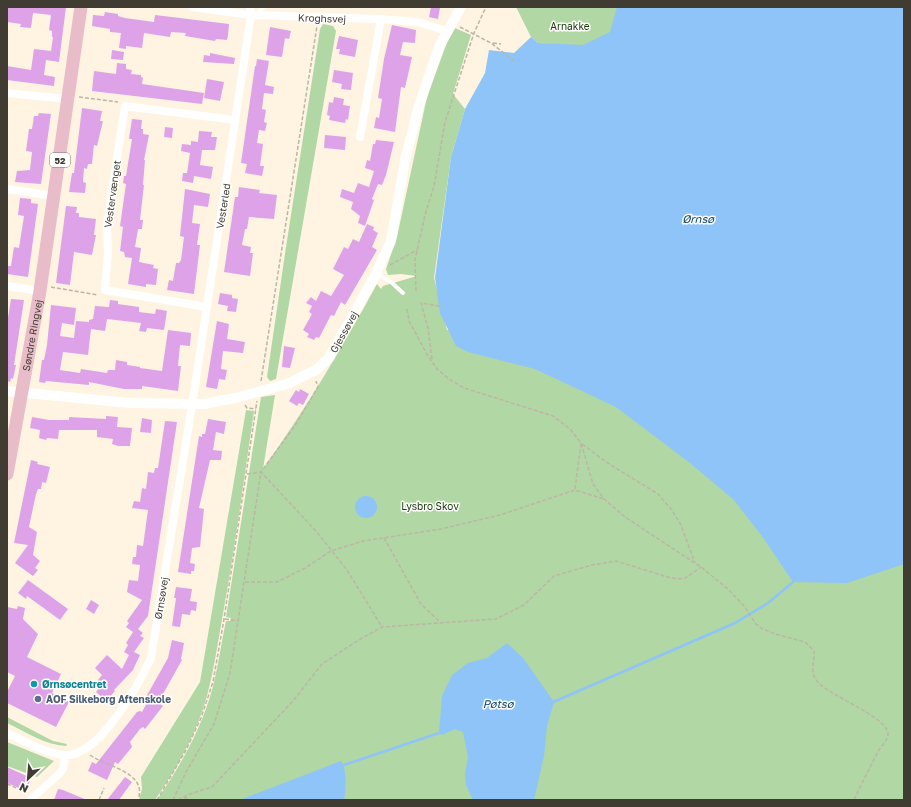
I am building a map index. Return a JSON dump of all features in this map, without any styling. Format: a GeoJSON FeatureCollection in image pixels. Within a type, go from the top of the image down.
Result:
{"type":"FeatureCollection","features":[{"type":"Feature","properties":{"kind":"main road","name":"Søndre Ringvej"},"geometry":{"type":"LineString","coordinates":[[7,474],[40,291],[81,7]]}},
{"type":"Feature","properties":{"kind":"street","name":"Kroghsvej"},"geometry":{"type":"LineString","coordinates":[[192,7],[381,19],[418,22],[448,27]]}},
{"type":"Feature","properties":{"kind":"street","name":"Gjessøvej"},"geometry":{"type":"LineString","coordinates":[[7,391],[129,404],[192,405],[216,403],[287,384],[316,370],[329,358],[376,274],[393,235],[405,160],[417,113],[439,47],[448,27],[461,7]]}},
{"type":"Feature","properties":{"kind":"street","name":"Vesterled"},"geometry":{"type":"LineString","coordinates":[[192,405],[253,12]]}},
{"type":"Feature","properties":{"kind":"street"},"geometry":{"type":"LineString","coordinates":[[360,136],[381,19]]}},
{"type":"Feature","properties":{"kind":"street"},"geometry":{"type":"LineString","coordinates":[[7,93],[68,99]]}},
{"type":"Feature","properties":{"kind":"street"},"geometry":{"type":"LineString","coordinates":[[125,106],[236,120]]}},
{"type":"Feature","properties":{"kind":"street","name":"Vestervænget"},"geometry":{"type":"LineString","coordinates":[[105,290],[108,254],[107,224],[125,106]]}},
{"type":"Feature","properties":{"kind":"street"},"geometry":{"type":"LineString","coordinates":[[7,189],[54,196]]}},
{"type":"Feature","properties":{"kind":"street"},"geometry":{"type":"LineString","coordinates":[[7,286],[40,291]]}},
{"type":"Feature","properties":{"kind":"street"},"geometry":{"type":"LineString","coordinates":[[105,290],[207,307]]}},
{"type":"Feature","properties":{"kind":"street","name":"Ørnsøvej"},"geometry":{"type":"LineString","coordinates":[[66,756],[83,750],[95,742],[115,718],[142,679],[151,658],[192,405]]}},
{"type":"Feature","properties":{"kind":"street"},"geometry":{"type":"LineString","coordinates":[[7,733],[45,751],[66,756],[63,769],[32,798]]}},
{"type":"Feature","properties":{"kind":"lane"},"geometry":{"type":"LineString","coordinates":[[253,12],[264,7]]}},
{"type":"Feature","properties":{"kind":"lane"},"geometry":{"type":"LineString","coordinates":[[376,274],[391,282],[403,293]]}},
{"type":"Feature","properties":{"kind":"path"},"geometry":{"type":"LineString","coordinates":[[416,291],[415,275],[417,250],[434,186],[445,122],[474,33],[486,7]]}},
{"type":"Feature","properties":{"kind":"path"},"geometry":{"type":"LineString","coordinates":[[448,27],[474,33],[491,43],[514,61]]}},
{"type":"Feature","properties":{"kind":"path"},"geometry":{"type":"LineString","coordinates":[[262,377],[317,32]]}},
{"type":"Feature","properties":{"kind":"path"},"geometry":{"type":"LineString","coordinates":[[491,43],[500,44]]}},
{"type":"Feature","properties":{"kind":"path"},"geometry":{"type":"LineString","coordinates":[[68,99],[78,97],[115,101],[125,106]]}},
{"type":"Feature","properties":{"kind":"path"},"geometry":{"type":"LineString","coordinates":[[381,264],[387,266],[417,250]]}},
{"type":"Feature","properties":{"kind":"path"},"geometry":{"type":"LineString","coordinates":[[40,291],[51,287],[97,296],[105,290]]}},
{"type":"Feature","properties":{"kind":"path"},"geometry":{"type":"LineString","coordinates":[[432,361],[428,328],[421,303],[439,306]]}},
{"type":"Feature","properties":{"kind":"path"},"geometry":{"type":"LineString","coordinates":[[408,309],[409,321],[432,361],[437,369],[449,379],[464,388],[553,416],[570,429],[581,443],[606,462],[658,494],[672,510],[681,525],[695,563]]}},
{"type":"Feature","properties":{"kind":"path"},"geometry":{"type":"LineString","coordinates":[[173,800],[192,761],[214,724],[230,673],[261,472],[296,424],[318,387],[316,381]]}},
{"type":"Feature","properties":{"kind":"path"},"geometry":{"type":"LineString","coordinates":[[243,402],[247,408],[256,410]]}},
{"type":"Feature","properties":{"kind":"path"},"geometry":{"type":"LineString","coordinates":[[157,800],[186,750],[201,718],[213,682],[257,406]]}},
{"type":"Feature","properties":{"kind":"path"},"geometry":{"type":"LineString","coordinates":[[575,490],[581,443]]}},
{"type":"Feature","properties":{"kind":"path"},"geometry":{"type":"LineString","coordinates":[[581,443],[593,484],[604,499],[625,517],[701,567],[728,589],[747,610],[755,623],[768,632],[809,645],[814,651],[813,673],[821,687],[865,711],[885,726],[888,733],[854,800]]}},
{"type":"Feature","properties":{"kind":"path"},"geometry":{"type":"LineString","coordinates":[[246,474],[261,472]]}},
{"type":"Feature","properties":{"kind":"path"},"geometry":{"type":"LineString","coordinates":[[261,472],[316,532],[347,570],[382,627]]}},
{"type":"Feature","properties":{"kind":"path"},"geometry":{"type":"LineString","coordinates":[[245,582],[277,582],[305,568],[332,551],[363,541],[441,530],[500,515],[575,490],[604,499]]}},
{"type":"Feature","properties":{"kind":"path"},"geometry":{"type":"LineString","coordinates":[[384,538],[421,604],[441,623]]}},
{"type":"Feature","properties":{"kind":"path"},"geometry":{"type":"LineString","coordinates":[[178,800],[212,787],[293,701],[322,664],[382,627],[496,619],[524,605],[554,576],[592,565],[616,561],[671,578],[684,579],[701,567]]}},
{"type":"Feature","properties":{"kind":"path"},"geometry":{"type":"LineString","coordinates":[[224,618],[239,621]]}},
{"type":"Feature","properties":{"kind":"path"},"geometry":{"type":"LineString","coordinates":[[83,750],[93,758],[135,777],[139,788],[138,800]]}},
{"type":"Feature","properties":{"kind":"path"},"geometry":{"type":"LineString","coordinates":[[7,784],[32,798]]}},
{"type":"Feature","properties":{"kind":"path"},"geometry":{"type":"LineString","coordinates":[[99,800],[104,788]]}},
{"type":"Feature","properties":{"kind":"path"},"geometry":{"type":"LineString","coordinates":[[184,797],[189,800]]}},
{"type":"Feature","properties":{"kind":"green space","name":"Arnakke"},"geometry":{"type":"Polygon","coordinates":[[[516,7],[660,7],[590,47],[538,43],[531,37],[516,7]]]}},
{"type":"Feature","properties":{"kind":"green space"},"geometry":{"type":"Polygon","coordinates":[[[323,24],[333,26],[336,31],[276,379],[270,381],[267,377],[286,247],[320,29],[323,24]]]}},
{"type":"Feature","properties":{"kind":"green space","name":"Lysbro Skov"},"geometry":{"type":"Polygon","coordinates":[[[455,28],[471,35],[453,94],[465,109],[451,157],[434,278],[447,330],[564,352],[904,562],[904,800],[157,800],[182,761],[202,719],[214,682],[226,621],[230,621],[231,618],[226,617],[261,397],[275,395],[263,469],[323,378],[377,284],[381,289],[383,286],[417,276],[401,274],[388,275],[386,269],[397,237],[427,97],[449,37],[455,28]]]}},
{"type":"Feature","properties":{"kind":"green space"},"geometry":{"type":"Polygon","coordinates":[[[246,410],[254,411],[227,589],[210,686],[199,721],[176,768],[155,800],[139,800],[142,789],[141,777],[200,682],[246,410]]]}},
{"type":"Feature","properties":{"kind":"green space"},"geometry":{"type":"Polygon","coordinates":[[[7,717],[53,741],[67,744],[66,746],[58,745],[36,738],[7,723],[7,717]]]}},
{"type":"Feature","properties":{"kind":"green space"},"geometry":{"type":"Polygon","coordinates":[[[7,742],[54,761],[37,777],[7,766],[7,742]]]}},
{"type":"Feature","properties":{"kind":"water","name":"Ørnsø"},"geometry":{"type":"Polygon","coordinates":[[[617,7],[904,7],[904,564],[847,583],[793,582],[762,536],[733,499],[690,463],[616,407],[535,369],[468,352],[456,346],[440,313],[435,278],[451,157],[465,109],[485,73],[489,50],[514,53],[531,37],[538,43],[583,45],[610,32],[617,7]]]}},
{"type":"Feature","properties":{"kind":"water"},"geometry":{"type":"Polygon","coordinates":[[[366,496],[374,499],[377,507],[374,515],[366,518],[358,515],[355,507],[358,499],[366,496]]]}},
{"type":"Feature","properties":{"kind":"water","name":"Pøtsø"},"geometry":{"type":"Polygon","coordinates":[[[507,643],[523,658],[554,702],[547,726],[544,756],[534,800],[473,800],[466,785],[465,774],[468,757],[463,732],[455,729],[442,735],[439,733],[442,696],[452,675],[468,663],[487,658],[507,643]]]}},
{"type":"Feature","properties":{"kind":"water"},"geometry":{"type":"Polygon","coordinates":[[[341,761],[345,774],[346,786],[344,800],[240,800],[341,761]]]}},
{"type":"Feature","properties":{"kind":"building"},"geometry":{"type":"Polygon","coordinates":[[[7,7],[66,7],[59,62],[46,60],[44,75],[55,77],[54,86],[7,80],[7,66],[31,70],[34,49],[51,51],[53,37],[52,31],[49,30],[51,15],[33,13],[31,28],[20,27],[21,24],[7,22],[7,7]]]}},
{"type":"Feature","properties":{"kind":"building"},"geometry":{"type":"Polygon","coordinates":[[[431,7],[440,8],[438,19],[429,17],[431,7]]]}},
{"type":"Feature","properties":{"kind":"building"},"geometry":{"type":"Polygon","coordinates":[[[105,12],[118,14],[118,16],[125,18],[154,22],[155,15],[229,24],[227,40],[216,39],[215,41],[185,36],[186,33],[171,32],[170,37],[144,33],[142,48],[126,46],[126,49],[119,48],[121,33],[110,32],[110,29],[92,26],[93,15],[104,16],[105,12]]]}},
{"type":"Feature","properties":{"kind":"building"},"geometry":{"type":"Polygon","coordinates":[[[392,25],[416,30],[415,43],[403,42],[400,55],[412,57],[405,88],[401,87],[395,132],[374,128],[376,117],[379,118],[382,99],[378,98],[384,59],[392,25]]]}},
{"type":"Feature","properties":{"kind":"building"},"geometry":{"type":"Polygon","coordinates":[[[270,27],[291,31],[289,39],[285,38],[282,57],[266,55],[270,27]]]}},
{"type":"Feature","properties":{"kind":"building"},"geometry":{"type":"Polygon","coordinates":[[[339,36],[358,40],[355,57],[339,54],[340,49],[336,49],[339,36]]]}},
{"type":"Feature","properties":{"kind":"building"},"geometry":{"type":"Polygon","coordinates":[[[112,50],[124,52],[123,60],[111,59],[112,50]]]}},
{"type":"Feature","properties":{"kind":"building"},"geometry":{"type":"Polygon","coordinates":[[[210,53],[235,58],[234,64],[203,62],[204,55],[210,56],[210,53]]]}},
{"type":"Feature","properties":{"kind":"building"},"geometry":{"type":"Polygon","coordinates":[[[257,59],[269,61],[265,85],[274,87],[273,94],[264,93],[262,109],[266,110],[264,122],[267,123],[265,131],[259,130],[257,143],[263,144],[260,166],[264,166],[262,176],[245,173],[247,164],[241,163],[257,59]]]}},
{"type":"Feature","properties":{"kind":"building"},"geometry":{"type":"Polygon","coordinates":[[[117,63],[126,64],[126,69],[132,70],[131,74],[141,75],[143,78],[142,84],[204,93],[202,104],[92,91],[94,71],[116,74],[117,63]]]}},
{"type":"Feature","properties":{"kind":"building"},"geometry":{"type":"Polygon","coordinates":[[[334,70],[353,73],[351,90],[341,89],[342,84],[332,82],[334,70]]]}},
{"type":"Feature","properties":{"kind":"building"},"geometry":{"type":"Polygon","coordinates":[[[207,79],[224,82],[220,101],[204,98],[207,79]]]}},
{"type":"Feature","properties":{"kind":"building"},"geometry":{"type":"Polygon","coordinates":[[[334,97],[344,99],[343,105],[350,106],[348,120],[346,119],[345,123],[329,120],[330,116],[327,115],[329,102],[333,103],[334,97]]]}},
{"type":"Feature","properties":{"kind":"building"},"geometry":{"type":"Polygon","coordinates":[[[82,108],[102,111],[100,121],[103,121],[97,146],[94,145],[92,164],[88,164],[87,169],[84,168],[83,182],[86,183],[85,193],[69,192],[72,173],[74,173],[82,108]]]}},
{"type":"Feature","properties":{"kind":"building"},"geometry":{"type":"Polygon","coordinates":[[[39,113],[51,114],[41,184],[15,182],[17,171],[30,170],[32,152],[26,151],[29,129],[32,129],[34,116],[38,116],[39,113]]]}},
{"type":"Feature","properties":{"kind":"building"},"geometry":{"type":"Polygon","coordinates":[[[132,119],[142,120],[141,129],[143,129],[143,134],[149,135],[144,160],[144,185],[140,220],[143,220],[142,229],[138,229],[135,247],[141,248],[139,262],[154,265],[153,268],[158,269],[156,285],[146,284],[146,287],[128,284],[132,258],[125,257],[124,252],[120,251],[123,227],[120,226],[126,184],[123,183],[124,176],[126,176],[132,139],[129,139],[132,119]]]}},
{"type":"Feature","properties":{"kind":"building"},"geometry":{"type":"Polygon","coordinates":[[[165,127],[173,128],[172,138],[164,137],[165,127]]]}},
{"type":"Feature","properties":{"kind":"building"},"geometry":{"type":"Polygon","coordinates":[[[199,131],[212,132],[211,137],[217,137],[215,150],[202,150],[200,165],[213,167],[211,179],[194,176],[193,183],[182,181],[183,173],[187,173],[190,153],[181,151],[182,144],[191,145],[191,141],[198,142],[199,131]]]}},
{"type":"Feature","properties":{"kind":"building"},"geometry":{"type":"Polygon","coordinates":[[[325,135],[346,137],[345,150],[324,148],[325,135]]]}},
{"type":"Feature","properties":{"kind":"building"},"geometry":{"type":"Polygon","coordinates":[[[376,140],[394,142],[386,175],[382,185],[378,184],[372,199],[374,200],[365,226],[358,223],[360,216],[351,209],[353,202],[340,197],[342,189],[354,193],[358,183],[369,187],[374,171],[365,168],[367,160],[370,161],[373,144],[375,144],[376,140]]]}},
{"type":"Feature","properties":{"kind":"building"},"geometry":{"type":"Polygon","coordinates":[[[239,187],[260,190],[259,193],[277,195],[274,219],[249,217],[247,229],[245,229],[242,245],[251,247],[250,253],[253,253],[250,276],[224,272],[235,197],[238,197],[239,187]]]}},
{"type":"Feature","properties":{"kind":"building"},"geometry":{"type":"Polygon","coordinates":[[[185,189],[210,194],[208,207],[194,205],[192,223],[200,224],[197,245],[200,245],[194,294],[167,290],[169,280],[173,281],[176,263],[179,263],[181,260],[184,237],[180,236],[185,189]]]}},
{"type":"Feature","properties":{"kind":"building"},"geometry":{"type":"Polygon","coordinates":[[[20,198],[31,199],[31,203],[38,204],[28,277],[7,274],[7,266],[11,266],[14,247],[19,248],[24,216],[18,215],[20,198]]]}},
{"type":"Feature","properties":{"kind":"building"},"geometry":{"type":"Polygon","coordinates":[[[66,206],[77,207],[76,213],[79,213],[79,217],[96,219],[94,235],[96,235],[92,255],[74,252],[70,285],[56,283],[66,206]]]}},
{"type":"Feature","properties":{"kind":"building"},"geometry":{"type":"Polygon","coordinates":[[[367,224],[374,227],[373,230],[378,233],[372,247],[377,250],[345,305],[341,302],[334,316],[331,315],[319,338],[316,337],[314,340],[307,337],[309,334],[303,330],[312,314],[309,312],[312,306],[306,303],[311,297],[316,301],[321,291],[331,296],[344,275],[333,269],[344,247],[348,249],[353,239],[359,242],[367,224]]]}},
{"type":"Feature","properties":{"kind":"building"},"geometry":{"type":"Polygon","coordinates":[[[220,293],[232,295],[232,298],[238,299],[236,312],[227,311],[228,306],[218,304],[220,293]]]}},
{"type":"Feature","properties":{"kind":"building"},"geometry":{"type":"Polygon","coordinates":[[[11,299],[24,300],[14,365],[16,365],[13,379],[11,378],[10,382],[7,381],[7,324],[11,299]]]}},
{"type":"Feature","properties":{"kind":"building"},"geometry":{"type":"Polygon","coordinates":[[[110,300],[118,301],[118,304],[139,307],[139,312],[155,314],[156,309],[167,311],[164,330],[147,328],[146,332],[139,331],[141,323],[107,319],[105,331],[91,329],[88,355],[63,352],[60,370],[80,373],[81,369],[107,373],[108,370],[115,370],[116,360],[127,362],[127,365],[162,371],[168,330],[191,333],[190,346],[180,345],[178,366],[181,366],[178,391],[142,386],[142,389],[124,389],[89,382],[89,385],[46,381],[45,383],[39,382],[42,360],[44,360],[47,345],[51,305],[76,308],[74,325],[62,323],[60,336],[74,338],[76,321],[89,322],[89,320],[93,319],[95,306],[109,307],[110,300]]]}},
{"type":"Feature","properties":{"kind":"building"},"geometry":{"type":"Polygon","coordinates":[[[217,321],[229,324],[227,339],[245,342],[243,353],[223,351],[221,369],[227,370],[225,380],[219,379],[217,389],[206,387],[217,321]]]}},
{"type":"Feature","properties":{"kind":"building"},"geometry":{"type":"Polygon","coordinates":[[[284,346],[295,348],[290,368],[282,367],[284,346]]]}},
{"type":"Feature","properties":{"kind":"building"},"geometry":{"type":"Polygon","coordinates":[[[300,389],[309,394],[303,405],[299,403],[297,406],[289,401],[296,390],[299,392],[300,389]]]}},
{"type":"Feature","properties":{"kind":"building"},"geometry":{"type":"Polygon","coordinates":[[[106,416],[118,417],[117,427],[132,428],[130,446],[118,446],[112,444],[113,439],[97,437],[97,430],[59,430],[58,439],[47,438],[46,440],[39,438],[40,430],[30,428],[32,417],[49,420],[69,420],[69,417],[106,419],[106,416]]]}},
{"type":"Feature","properties":{"kind":"building"},"geometry":{"type":"Polygon","coordinates":[[[142,418],[152,420],[151,433],[140,432],[142,418]]]}},
{"type":"Feature","properties":{"kind":"building"},"geometry":{"type":"Polygon","coordinates":[[[208,419],[226,422],[224,434],[216,432],[213,450],[222,451],[221,460],[210,460],[199,508],[204,509],[200,547],[192,548],[190,563],[195,564],[194,571],[191,571],[191,574],[178,572],[199,436],[202,437],[202,434],[205,434],[208,419]]]}},
{"type":"Feature","properties":{"kind":"building"},"geometry":{"type":"Polygon","coordinates":[[[165,421],[177,422],[148,616],[138,629],[143,633],[140,636],[144,638],[134,652],[140,655],[133,670],[106,701],[96,692],[102,684],[98,680],[102,675],[95,668],[107,655],[122,669],[129,655],[124,652],[128,645],[126,643],[133,632],[126,627],[129,623],[127,621],[142,600],[127,592],[129,580],[138,581],[140,565],[132,564],[133,557],[136,557],[137,545],[143,546],[148,510],[132,508],[134,501],[140,502],[142,488],[146,489],[148,472],[154,473],[155,468],[158,468],[165,421]]]}},
{"type":"Feature","properties":{"kind":"building"},"geometry":{"type":"Polygon","coordinates":[[[31,460],[38,462],[37,464],[50,467],[46,483],[42,482],[41,489],[38,489],[36,494],[29,527],[37,532],[33,555],[40,561],[35,568],[38,570],[33,576],[15,563],[28,545],[14,543],[31,460]]]}},
{"type":"Feature","properties":{"kind":"building"},"geometry":{"type":"Polygon","coordinates":[[[28,580],[68,609],[60,620],[27,596],[26,599],[18,593],[28,580]]]}},
{"type":"Feature","properties":{"kind":"building"},"geometry":{"type":"Polygon","coordinates":[[[176,587],[192,589],[190,601],[197,602],[196,611],[191,610],[190,615],[182,614],[180,627],[172,626],[176,587]]]}},
{"type":"Feature","properties":{"kind":"building"},"geometry":{"type":"Polygon","coordinates":[[[91,600],[99,605],[94,614],[86,609],[91,600]]]}},
{"type":"Feature","properties":{"kind":"building","name":"Ørnsøcentret"},"geometry":{"type":"Polygon","coordinates":[[[18,606],[25,608],[23,619],[38,634],[27,657],[61,674],[52,693],[69,702],[56,727],[7,703],[7,692],[15,676],[7,672],[7,607],[17,609],[18,606]]]}},
{"type":"Feature","properties":{"kind":"building"},"geometry":{"type":"Polygon","coordinates":[[[172,640],[184,643],[182,660],[158,703],[163,706],[145,729],[143,727],[140,729],[130,742],[132,747],[118,764],[115,762],[107,780],[88,771],[92,762],[96,764],[137,712],[142,712],[149,699],[146,697],[168,658],[172,640]]]}},
{"type":"Feature","properties":{"kind":"building"},"geometry":{"type":"Polygon","coordinates":[[[7,767],[31,778],[26,791],[7,783],[7,767]]]}},
{"type":"Feature","properties":{"kind":"building"},"geometry":{"type":"Polygon","coordinates":[[[125,777],[132,782],[119,800],[107,800],[125,777]]]}},
{"type":"Feature","properties":{"kind":"building"},"geometry":{"type":"Polygon","coordinates":[[[58,789],[63,790],[87,800],[54,800],[58,789]]]}},
{"type":"Feature","properties":{"kind":"waterway"},"geometry":{"type":"LineString","coordinates":[[551,703],[735,623],[768,603],[793,582]]}},
{"type":"Feature","properties":{"kind":"waterway"},"geometry":{"type":"LineString","coordinates":[[344,765],[442,732]]}},
{"type":"Feature","properties":{"kind":"place","name":"Ørnsøcentret"},"geometry":{"type":"Point","coordinates":[34,684]}},
{"type":"Feature","properties":{"kind":"place","name":"AOF Silkeborg Aftenskole"},"geometry":{"type":"Point","coordinates":[38,699]}}]}
